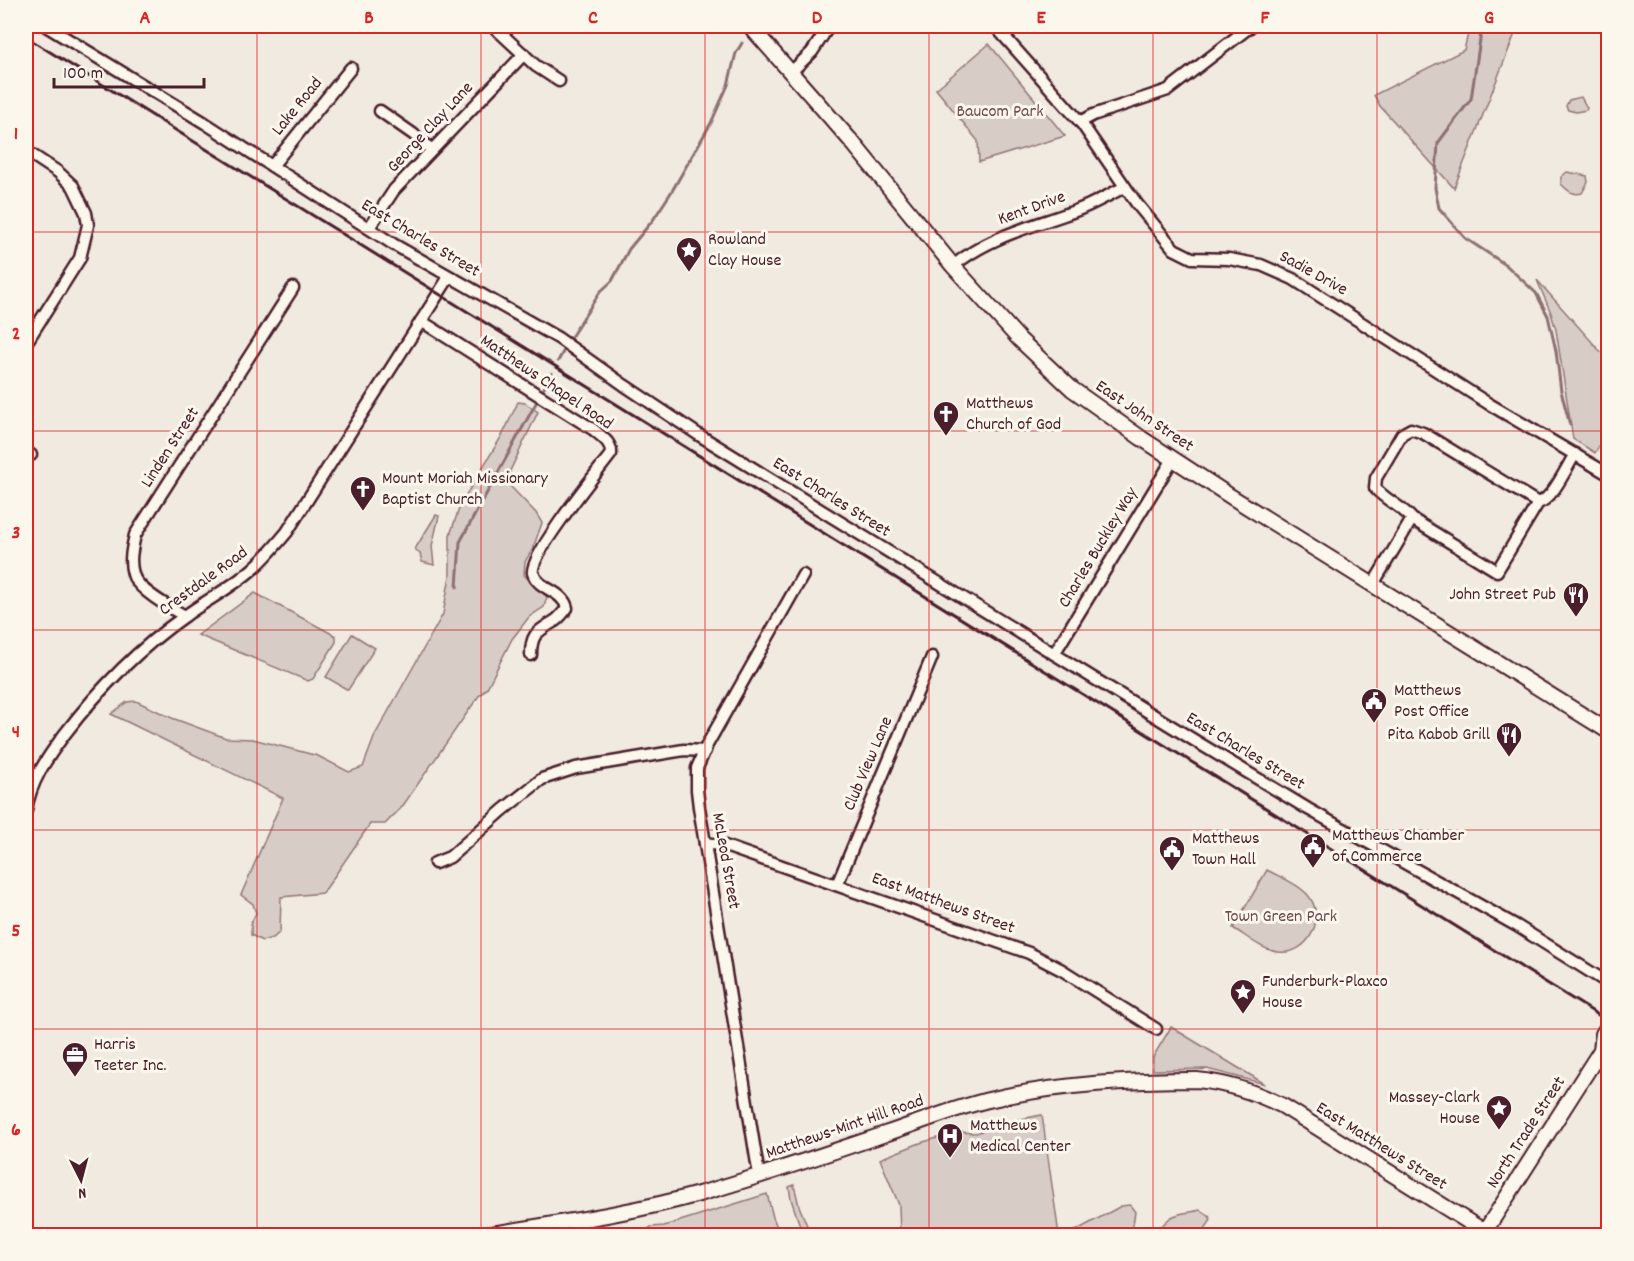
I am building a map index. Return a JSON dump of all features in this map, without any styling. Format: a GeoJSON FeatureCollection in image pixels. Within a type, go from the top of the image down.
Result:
{"type":"FeatureCollection","features":[{"type":"Feature","properties":{"kind":"main road","name":"East John Street"},"geometry":{"type":"LineString","coordinates":[[750,26],[852,142],[953,266],[1019,339],[1072,389],[1240,502],[1608,731]]}},
{"type":"Feature","properties":{"kind":"main road","name":"North Trade Street"},"geometry":{"type":"LineString","coordinates":[[1486,1234],[1605,1047],[1603,1034],[1608,1026]]}},
{"type":"Feature","properties":{"kind":"main road","name":"Matthews-Mint Hill Road"},"geometry":{"type":"LineString","coordinates":[[480,1236],[641,1208],[696,1195],[994,1098],[1039,1090],[1122,1082],[1197,1080],[1224,1084]]}},
{"type":"Feature","properties":{"kind":"main road","name":"East Matthews Street"},"geometry":{"type":"LineString","coordinates":[[1224,1084],[1261,1095],[1283,1106],[1486,1234]]}},
{"type":"Feature","properties":{"kind":"street","name":"East Charles Street"},"geometry":{"type":"LineString","coordinates":[[46,26],[449,277],[558,338],[699,435],[1054,654],[1305,807],[1517,926],[1608,983]]}},
{"type":"Feature","properties":{"kind":"street"},"geometry":{"type":"LineString","coordinates":[[493,26],[536,66],[559,81]]}},
{"type":"Feature","properties":{"kind":"street"},"geometry":{"type":"LineString","coordinates":[[790,73],[812,52],[829,26]]}},
{"type":"Feature","properties":{"kind":"street","name":"Sadie Drive"},"geometry":{"type":"LineString","coordinates":[[995,26],[1080,122],[1166,242],[1183,255],[1192,258],[1243,261],[1261,265],[1293,279],[1489,404],[1608,474]]}},
{"type":"Feature","properties":{"kind":"street"},"geometry":{"type":"LineString","coordinates":[[1080,122],[1093,115],[1168,90],[1251,26]]}},
{"type":"Feature","properties":{"kind":"street","name":"George Clay Lane"},"geometry":{"type":"LineString","coordinates":[[369,228],[394,190],[524,54]]}},
{"type":"Feature","properties":{"kind":"street","name":"Lake Road"},"geometry":{"type":"LineString","coordinates":[[272,166],[351,68]]}},
{"type":"Feature","properties":{"kind":"street"},"geometry":{"type":"LineString","coordinates":[[380,111],[432,150]]}},
{"type":"Feature","properties":{"kind":"street"},"geometry":{"type":"LineString","coordinates":[[26,151],[58,172],[73,186],[86,213],[88,225],[80,258],[26,344]]}},
{"type":"Feature","properties":{"kind":"street","name":"Kent Drive"},"geometry":{"type":"LineString","coordinates":[[953,266],[978,247],[1076,210],[1125,187]]}},
{"type":"Feature","properties":{"kind":"street","name":"Crestdale Road"},"geometry":{"type":"LineString","coordinates":[[26,811],[28,791],[57,745],[96,694],[138,652],[185,616],[251,571],[287,532],[449,277]]}},
{"type":"Feature","properties":{"kind":"street","name":"Linden Street"},"geometry":{"type":"LineString","coordinates":[[185,616],[164,606],[133,578],[130,560],[135,536],[293,288]]}},
{"type":"Feature","properties":{"kind":"street","name":"Matthews Chapel Road"},"geometry":{"type":"LineString","coordinates":[[421,321],[594,430],[608,442],[612,451],[534,562],[533,571],[537,580],[564,599],[567,608],[555,621],[537,632],[532,642],[531,656]]}},
{"type":"Feature","properties":{"kind":"street"},"geometry":{"type":"LineString","coordinates":[[1538,503],[1497,571],[1412,519],[1406,512],[1382,496],[1375,488],[1376,478],[1402,434],[1411,429],[1423,433],[1538,503],[1544,502],[1550,496],[1575,454]]}},
{"type":"Feature","properties":{"kind":"street","name":"Charles Buckley Way"},"geometry":{"type":"LineString","coordinates":[[1054,654],[1173,459]]}},
{"type":"Feature","properties":{"kind":"street"},"geometry":{"type":"LineString","coordinates":[[1372,585],[1412,519]]}},
{"type":"Feature","properties":{"kind":"street","name":"McLeod Street"},"geometry":{"type":"LineString","coordinates":[[759,1176],[696,775],[705,751],[803,575]]}},
{"type":"Feature","properties":{"kind":"street","name":"Club View Lane"},"geometry":{"type":"LineString","coordinates":[[837,885],[932,657]]}},
{"type":"Feature","properties":{"kind":"street"},"geometry":{"type":"LineString","coordinates":[[435,863],[450,857],[542,779],[576,768],[684,750],[705,751]]}},
{"type":"Feature","properties":{"kind":"street","name":"East Matthews Street"},"geometry":{"type":"LineString","coordinates":[[705,843],[725,846],[1043,959],[1156,1029]]}},
{"type":"Feature","properties":{"kind":"green space"},"geometry":{"type":"Polygon","coordinates":[[[1470,26],[1518,26],[1454,188],[1380,106],[1374,95],[1464,50],[1470,26]]]}},
{"type":"Feature","properties":{"kind":"green space","name":"Baucom Park"},"geometry":{"type":"Polygon","coordinates":[[[989,44],[1065,136],[979,162],[978,141],[936,89],[989,44]]]}},
{"type":"Feature","properties":{"kind":"green space"},"geometry":{"type":"Polygon","coordinates":[[[1581,97],[1586,110],[1576,112],[1568,110],[1566,106],[1569,100],[1581,97]]]}},
{"type":"Feature","properties":{"kind":"green space"},"geometry":{"type":"Polygon","coordinates":[[[1567,172],[1587,176],[1588,182],[1582,193],[1573,193],[1561,184],[1561,177],[1567,172]]]}},
{"type":"Feature","properties":{"kind":"green space"},"geometry":{"type":"Polygon","coordinates":[[[1537,280],[1599,350],[1608,356],[1608,431],[1595,453],[1573,439],[1556,330],[1537,280]]]}},
{"type":"Feature","properties":{"kind":"green space"},"geometry":{"type":"Polygon","coordinates":[[[518,402],[525,403],[538,412],[510,471],[511,487],[536,513],[542,523],[525,562],[524,575],[547,597],[544,607],[529,617],[512,639],[487,688],[478,697],[402,807],[385,824],[370,824],[323,893],[281,897],[280,932],[273,938],[262,941],[251,935],[251,923],[256,913],[253,904],[241,895],[283,798],[111,714],[127,702],[136,701],[172,718],[226,738],[253,739],[318,756],[349,772],[363,767],[375,735],[443,614],[450,576],[450,535],[461,503],[503,434],[518,402]]]}},
{"type":"Feature","properties":{"kind":"green space"},"geometry":{"type":"Polygon","coordinates":[[[436,515],[439,516],[432,546],[434,565],[422,562],[420,554],[415,549],[436,515]]]}},
{"type":"Feature","properties":{"kind":"green space"},"geometry":{"type":"Polygon","coordinates":[[[255,593],[336,636],[336,642],[313,679],[308,681],[198,635],[255,593]]]}},
{"type":"Feature","properties":{"kind":"green space"},"geometry":{"type":"Polygon","coordinates":[[[352,634],[375,648],[348,690],[326,677],[352,634]]]}},
{"type":"Feature","properties":{"kind":"green space","name":"Town Green Park"},"geometry":{"type":"Polygon","coordinates":[[[1267,870],[1288,880],[1307,894],[1316,913],[1312,933],[1299,948],[1289,952],[1266,949],[1233,928],[1267,870]]]}},
{"type":"Feature","properties":{"kind":"green space"},"geometry":{"type":"Polygon","coordinates":[[[1171,1027],[1265,1084],[1207,1069],[1153,1070],[1153,1057],[1171,1027]]]}},
{"type":"Feature","properties":{"kind":"green space"},"geometry":{"type":"Polygon","coordinates":[[[1042,1115],[1059,1235],[900,1235],[899,1205],[880,1159],[920,1143],[958,1132],[976,1133],[1011,1121],[1042,1115]]]}},
{"type":"Feature","properties":{"kind":"green space"},"geometry":{"type":"Polygon","coordinates":[[[794,1185],[799,1206],[811,1235],[803,1235],[791,1199],[789,1187],[794,1185]]]}},
{"type":"Feature","properties":{"kind":"green space"},"geometry":{"type":"Polygon","coordinates":[[[767,1194],[780,1235],[644,1235],[644,1232],[651,1227],[664,1226],[767,1194]]]}},
{"type":"Feature","properties":{"kind":"green space"},"geometry":{"type":"Polygon","coordinates":[[[1130,1205],[1135,1212],[1132,1231],[1135,1235],[1068,1235],[1121,1206],[1130,1205]]]}},
{"type":"Feature","properties":{"kind":"green space"},"geometry":{"type":"Polygon","coordinates":[[[1200,1210],[1211,1220],[1201,1235],[1151,1235],[1173,1216],[1200,1210]]]}},
{"type":"Feature","properties":{"kind":"waterway"},"geometry":{"type":"LineString","coordinates":[[1482,26],[1471,99],[1438,143],[1435,188],[1439,208],[1465,238],[1506,265],[1536,293],[1548,316],[1556,351],[1561,391],[1570,425]]}},
{"type":"Feature","properties":{"kind":"waterway"},"geometry":{"type":"LineString","coordinates":[[571,337],[600,292],[612,281],[629,249],[653,220],[672,191],[711,123],[728,85],[736,53],[742,43]]}},
{"type":"Feature","properties":{"kind":"waterway"},"geometry":{"type":"LineString","coordinates":[[558,361],[563,352]]}},
{"type":"Feature","properties":{"kind":"waterway"},"geometry":{"type":"LineString","coordinates":[[544,388],[552,373]]}},
{"type":"Feature","properties":{"kind":"waterway"},"geometry":{"type":"LineString","coordinates":[[457,587],[460,542],[536,403]]}},
{"type":"Feature","properties":{"kind":"railway"},"geometry":{"type":"LineString","coordinates":[[26,37],[1608,1021]]}},
{"type":"Feature","properties":{"kind":"place","name":"Rowland Clay House"},"geometry":{"type":"Point","coordinates":[689,273]}},
{"type":"Feature","properties":{"kind":"place","name":"Matthews Church of God"},"geometry":{"type":"Point","coordinates":[946,437]}},
{"type":"Feature","properties":{"kind":"place","name":"Mount Moriah Missionary Baptist Church"},"geometry":{"type":"Point","coordinates":[363,512]}},
{"type":"Feature","properties":{"kind":"place","name":"John Street Pub"},"geometry":{"type":"Point","coordinates":[1576,618]}},
{"type":"Feature","properties":{"kind":"place","name":"Matthews Post Office"},"geometry":{"type":"Point","coordinates":[1374,724]}},
{"type":"Feature","properties":{"kind":"place","name":"Pita Kabob Grill"},"geometry":{"type":"Point","coordinates":[1509,758]}},
{"type":"Feature","properties":{"kind":"place","name":"Matthews Chamber of Commerce"},"geometry":{"type":"Point","coordinates":[1313,869]}},
{"type":"Feature","properties":{"kind":"place","name":"Matthews Town Hall"},"geometry":{"type":"Point","coordinates":[1172,872]}},
{"type":"Feature","properties":{"kind":"place","name":"Funderburk-Plaxco House"},"geometry":{"type":"Point","coordinates":[1243,1015]}},
{"type":"Feature","properties":{"kind":"place","name":"Harris Teeter Inc."},"geometry":{"type":"Point","coordinates":[75,1078]}},
{"type":"Feature","properties":{"kind":"place","name":"Massey-Clark House"},"geometry":{"type":"Point","coordinates":[1499,1131]}},
{"type":"Feature","properties":{"kind":"place","name":"Matthews Medical Center"},"geometry":{"type":"Point","coordinates":[950,1159]}}]}
